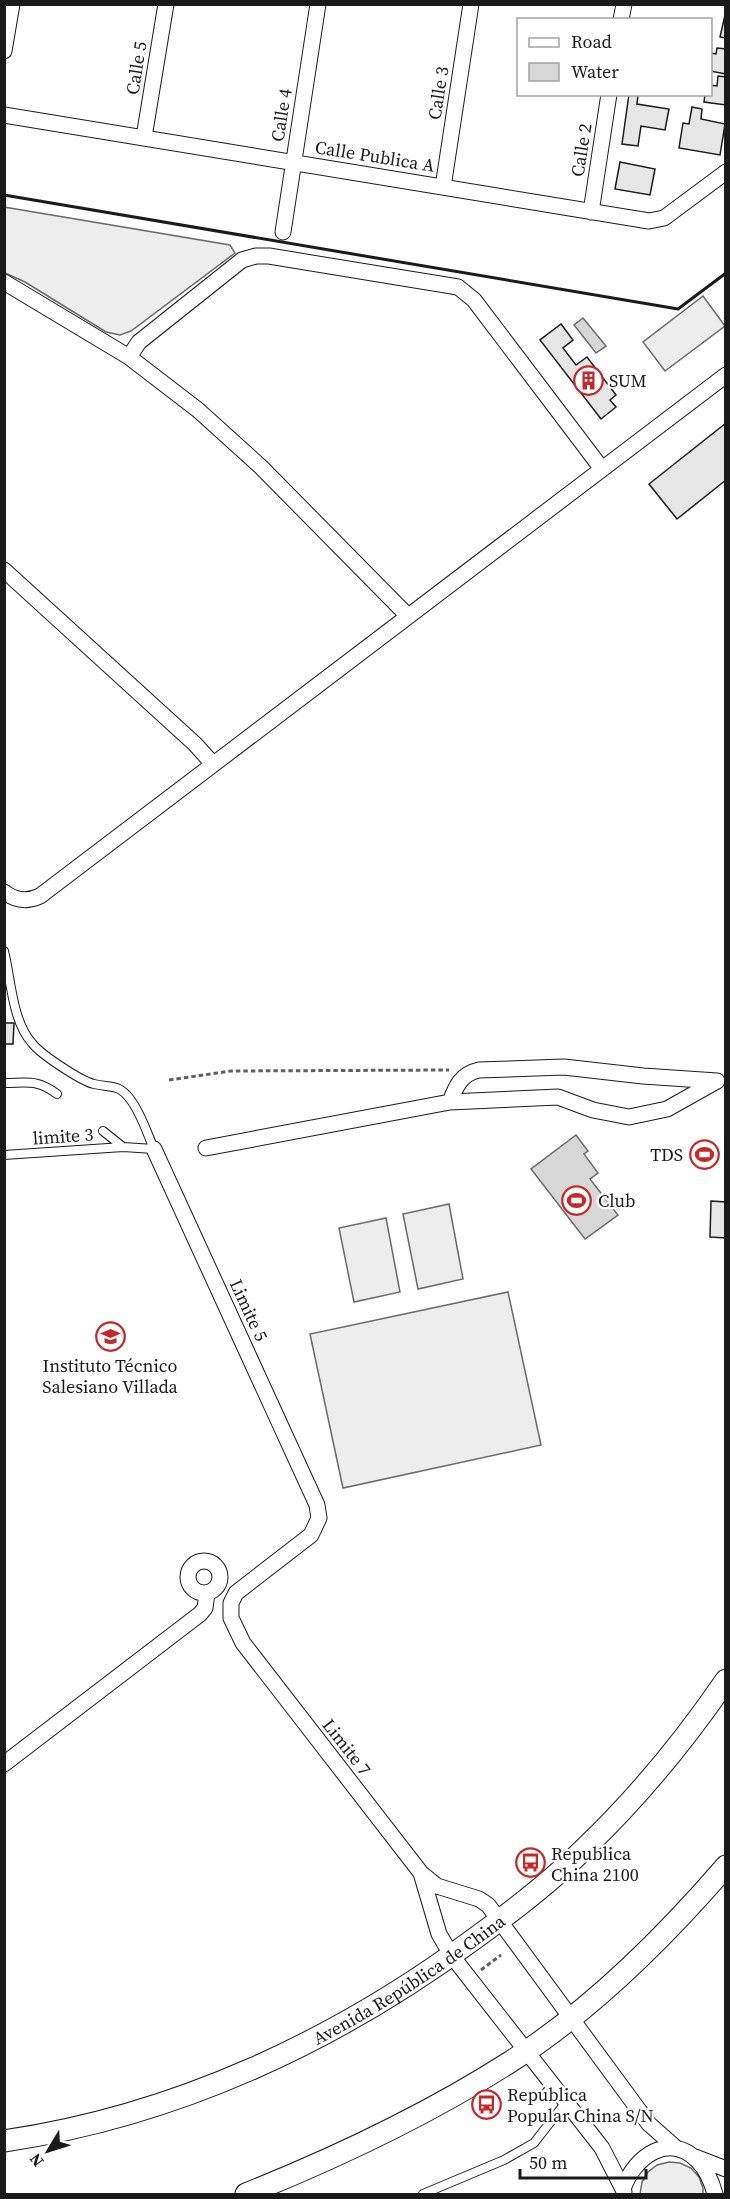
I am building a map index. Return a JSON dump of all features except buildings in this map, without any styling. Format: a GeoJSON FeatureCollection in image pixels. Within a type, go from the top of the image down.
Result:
{"type":"FeatureCollection","features":[{"type":"Feature","properties":{"kind":"main road","name":"Avenida República de China"},"geometry":{"type":"LineString","coordinates":[[4,2141],[54,2134],[168,2103],[281,2057],[339,2027],[440,1966],[498,1922],[585,1848],[628,1805],[703,1714],[726,1680]]}},
{"type":"Feature","properties":{"kind":"main road"},"geometry":{"type":"LineString","coordinates":[[246,2194],[340,2156],[432,2109],[525,2051],[571,2018],[616,1980],[658,1941],[726,1866]]}},
{"type":"Feature","properties":{"kind":"street"},"geometry":{"type":"LineString","coordinates":[[4,51],[12,4]]}},
{"type":"Feature","properties":{"kind":"street","name":"Calle 5"},"geometry":{"type":"LineString","coordinates":[[144,138],[166,4]]}},
{"type":"Feature","properties":{"kind":"street","name":"Calle 4"},"geometry":{"type":"LineString","coordinates":[[282,232],[318,4]]}},
{"type":"Feature","properties":{"kind":"street","name":"Calle 3"},"geometry":{"type":"LineString","coordinates":[[443,187],[471,4]]}},
{"type":"Feature","properties":{"kind":"street","name":"Calle 2"},"geometry":{"type":"LineString","coordinates":[[591,212],[609,96]]}},
{"type":"Feature","properties":{"kind":"street","name":"Calle Publica A"},"geometry":{"type":"LineString","coordinates":[[4,115],[656,221],[664,218],[726,172]]}},
{"type":"Feature","properties":{"kind":"street"},"geometry":{"type":"LineString","coordinates":[[129,357],[139,342],[242,260],[256,256],[269,256],[458,287],[474,300],[602,470]]}},
{"type":"Feature","properties":{"kind":"street"},"geometry":{"type":"LineString","coordinates":[[4,282],[129,357],[198,410],[261,466],[408,616]]}},
{"type":"Feature","properties":{"kind":"street"},"geometry":{"type":"LineString","coordinates":[[4,891],[16,899],[32,900],[40,896],[726,375]]}},
{"type":"Feature","properties":{"kind":"street"},"geometry":{"type":"LineString","coordinates":[[4,570],[187,736],[213,764]]}},
{"type":"Feature","properties":{"kind":"street"},"geometry":{"type":"LineString","coordinates":[[450,1102],[454,1091],[469,1072],[479,1070],[564,1067],[643,1076],[721,1081]]}},
{"type":"Feature","properties":{"kind":"street"},"geometry":{"type":"LineString","coordinates":[[206,1148],[450,1102],[558,1097],[593,1110],[629,1117],[667,1109],[721,1081]]}},
{"type":"Feature","properties":{"kind":"street","name":"Limite 5"},"geometry":{"type":"LineString","coordinates":[[153,1149],[317,1505],[319,1518],[311,1535],[243,1587]]}},
{"type":"Feature","properties":{"kind":"street","name":"Limite 7"},"geometry":{"type":"LineString","coordinates":[[243,1587],[236,1593],[231,1603],[234,1628],[243,1643],[421,1873]]}},
{"type":"Feature","properties":{"kind":"street"},"geometry":{"type":"LineString","coordinates":[[4,1764],[200,1614],[206,1608],[207,1593]]}},
{"type":"Feature","properties":{"kind":"street"},"geometry":{"type":"LineString","coordinates":[[421,1873],[437,1886],[479,1899],[488,1905],[498,1922],[649,2124],[675,2148],[726,2169]]}},
{"type":"Feature","properties":{"kind":"street"},"geometry":{"type":"LineString","coordinates":[[421,1873],[439,1934],[452,1956],[602,2148],[624,2192]]}},
{"type":"Feature","properties":{"kind":"street"},"geometry":{"type":"LineString","coordinates":[[624,2192],[627,2177],[639,2161],[660,2149],[675,2148]]}},
{"type":"Feature","properties":{"kind":"street"},"geometry":{"type":"LineString","coordinates":[[692,2156],[701,2163],[715,2194]]}},
{"type":"Feature","properties":{"kind":"lane"},"geometry":{"type":"LineString","coordinates":[[4,951],[14,1003],[31,1043],[60,1066],[93,1084],[111,1084],[121,1090],[131,1099],[153,1149]]}},
{"type":"Feature","properties":{"kind":"lane"},"geometry":{"type":"LineString","coordinates":[[4,1083],[33,1082],[45,1085],[57,1094]]}},
{"type":"Feature","properties":{"kind":"lane"},"geometry":{"type":"LineString","coordinates":[[103,1131],[123,1147]]}},
{"type":"Feature","properties":{"kind":"lane","name":"limite 3"},"geometry":{"type":"LineString","coordinates":[[4,1155],[123,1147],[153,1149]]}},
{"type":"Feature","properties":{"kind":"lane"},"geometry":{"type":"LineString","coordinates":[[423,2194],[455,2183],[534,2143],[566,2102]]}},
{"type":"Feature","properties":{"kind":"path"},"geometry":{"type":"LineString","coordinates":[[169,1080],[231,1071],[436,1068],[469,1072]]}},
{"type":"Feature","properties":{"kind":"shaded area"},"geometry":{"type":"Polygon","coordinates":[[[4,207],[230,245],[235,253],[131,331],[120,335],[106,332],[25,282],[5,273],[4,207]]]}},
{"type":"Feature","properties":{"kind":"shaded area"},"geometry":{"type":"Polygon","coordinates":[[[703,296],[725,326],[665,371],[643,342],[703,296]]]}},
{"type":"Feature","properties":{"kind":"shaded area"},"geometry":{"type":"Polygon","coordinates":[[[449,1204],[463,1279],[418,1289],[403,1214],[449,1204]]]}},
{"type":"Feature","properties":{"kind":"shaded area"},"geometry":{"type":"Polygon","coordinates":[[[386,1218],[400,1292],[354,1302],[339,1228],[386,1218]]]}},
{"type":"Feature","properties":{"kind":"shaded area"},"geometry":{"type":"Polygon","coordinates":[[[508,1292],[541,1445],[343,1488],[310,1334],[508,1292]]]}},
{"type":"Feature","properties":{"kind":"shaded area"},"geometry":{"type":"Polygon","coordinates":[[[669,2162],[680,2163],[691,2168],[699,2177],[703,2194],[640,2194],[642,2182],[648,2172],[657,2165],[669,2162]]]}},
{"type":"Feature","properties":{"kind":"water"},"geometry":{"type":"Polygon","coordinates":[[[583,318],[606,346],[596,353],[574,325],[583,318]]]}},
{"type":"Feature","properties":{"kind":"water"},"geometry":{"type":"Polygon","coordinates":[[[576,1135],[588,1151],[584,1154],[598,1173],[590,1179],[618,1215],[585,1239],[531,1169],[576,1135]]]}},
{"type":"Feature","properties":{"kind":"wall"},"geometry":{"type":"LineString","coordinates":[[4,195],[678,309],[726,273]]}},
{"type":"Feature","properties":{"kind":"place","name":"SUM"},"geometry":{"type":"Point","coordinates":[588,380]}},
{"type":"Feature","properties":{"kind":"place","name":"TDS"},"geometry":{"type":"Point","coordinates":[704,1154]}},
{"type":"Feature","properties":{"kind":"place","name":"Club"},"geometry":{"type":"Point","coordinates":[577,1200]}},
{"type":"Feature","properties":{"kind":"place","name":"Instituto Técnico Salesiano Villada"},"geometry":{"type":"Point","coordinates":[110,1336]}},
{"type":"Feature","properties":{"kind":"place","name":"Republica China 2100"},"geometry":{"type":"Point","coordinates":[530,1863]}},
{"type":"Feature","properties":{"kind":"place","name":"República Popular China S/N"},"geometry":{"type":"Point","coordinates":[486,2104]}}]}
